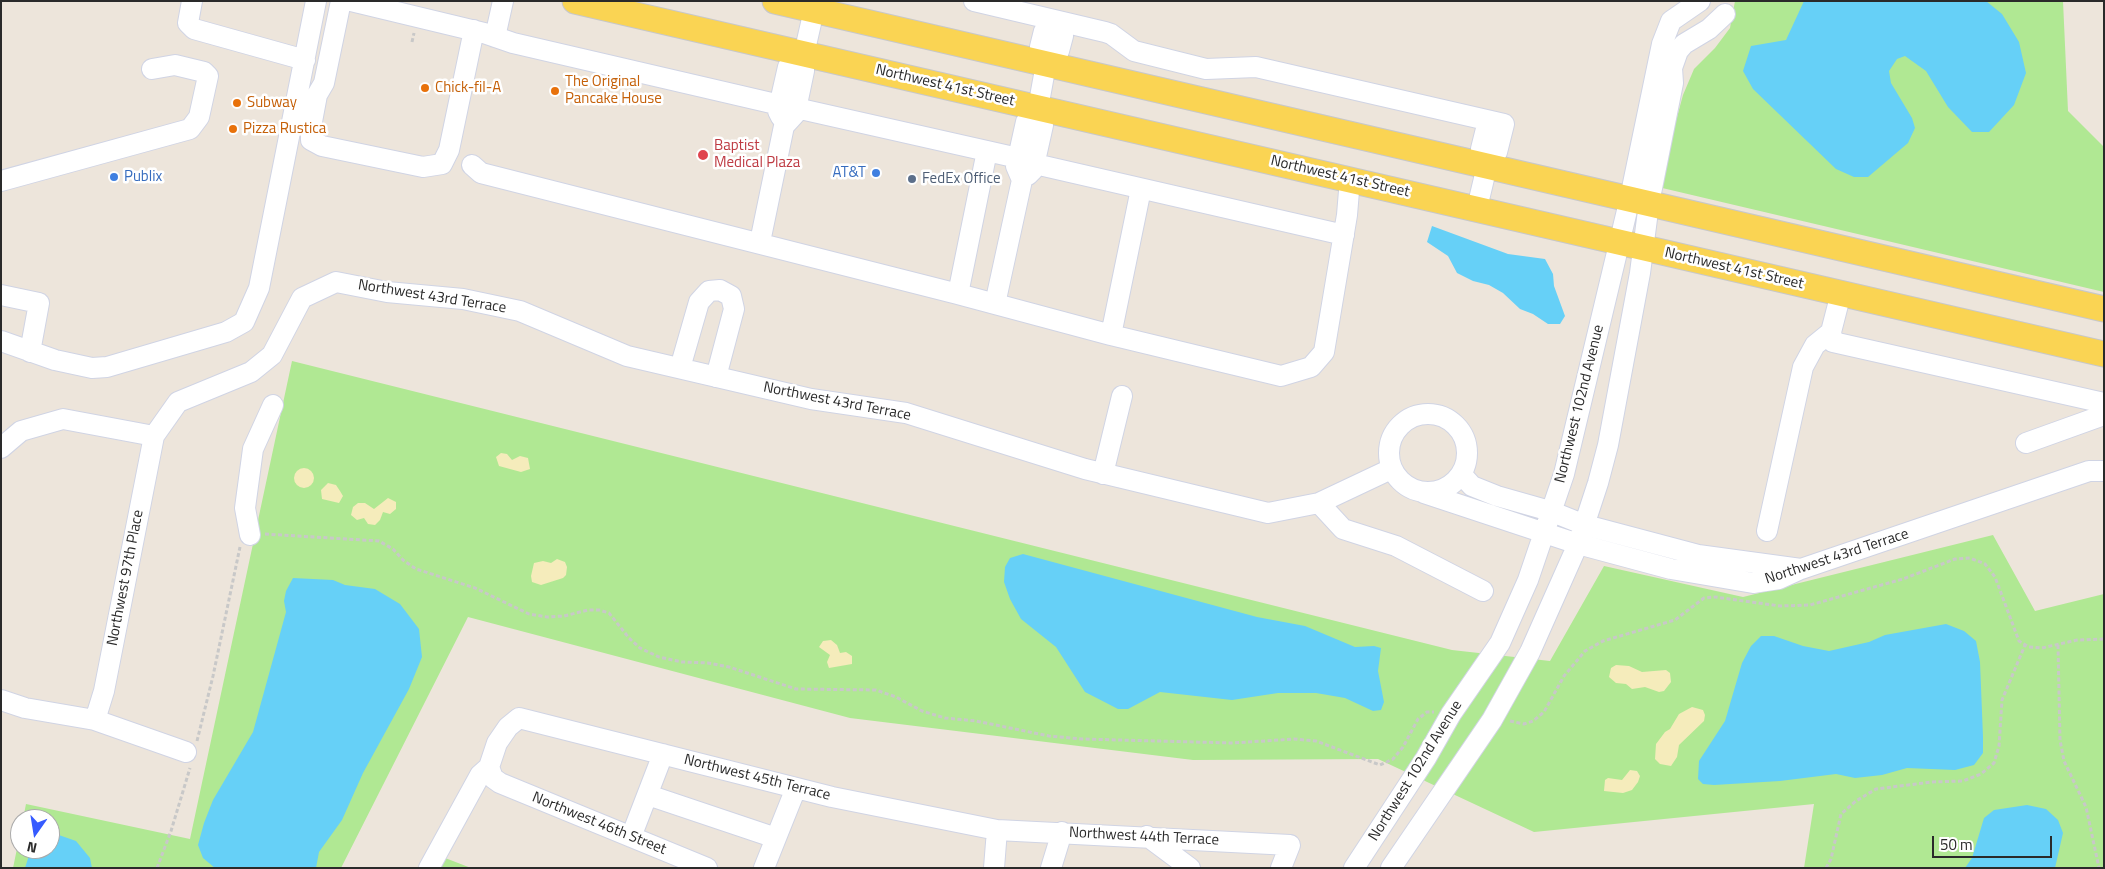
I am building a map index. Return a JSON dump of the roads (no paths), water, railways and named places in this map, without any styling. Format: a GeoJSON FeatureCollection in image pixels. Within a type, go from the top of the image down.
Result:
{"type":"FeatureCollection","features":[{"type":"Feature","properties":{"kind":"main road","name":"Northwest 41st Street"},"geometry":{"type":"LineString","coordinates":[[575,1],[2104,354]]}},
{"type":"Feature","properties":{"kind":"main road"},"geometry":{"type":"LineString","coordinates":[[775,1],[815,4],[1046,64],[2104,309]]}},
{"type":"Feature","properties":{"kind":"street"},"geometry":{"type":"LineString","coordinates":[[192,1],[188,23],[194,29],[305,60]]}},
{"type":"Feature","properties":{"kind":"street"},"geometry":{"type":"LineString","coordinates":[[1,341],[30,352],[79,366],[107,367],[226,332],[244,322],[259,288],[316,1]]}},
{"type":"Feature","properties":{"kind":"street"},"geometry":{"type":"LineString","coordinates":[[341,1],[324,83],[317,95],[311,127],[311,140],[322,146],[423,167],[442,164],[449,150],[474,30]]}},
{"type":"Feature","properties":{"kind":"street"},"geometry":{"type":"LineString","coordinates":[[352,1],[474,30],[512,43],[987,151],[1141,189],[1344,235]]}},
{"type":"Feature","properties":{"kind":"street"},"geometry":{"type":"LineString","coordinates":[[495,37],[503,1]]}},
{"type":"Feature","properties":{"kind":"street"},"geometry":{"type":"LineString","coordinates":[[974,1],[1111,34],[1130,48],[1144,54],[1206,69],[1256,67],[1496,122],[1497,152],[1487,166],[1477,208]]}},
{"type":"Feature","properties":{"kind":"street"},"geometry":{"type":"LineString","coordinates":[[1684,44],[1682,37],[1668,26],[1674,18],[1701,1],[1723,13]]}},
{"type":"Feature","properties":{"kind":"street"},"geometry":{"type":"LineString","coordinates":[[788,106],[804,71],[804,54],[815,4]]}},
{"type":"Feature","properties":{"kind":"street","name":"Northwest 102nd Avenue"},"geometry":{"type":"LineString","coordinates":[[1673,83],[1672,68],[1678,51],[1723,13]]}},
{"type":"Feature","properties":{"kind":"street","name":"Northwest 102nd Avenue"},"geometry":{"type":"LineString","coordinates":[[1354,868],[1426,758],[1451,714],[1500,643],[1528,580],[1564,474],[1594,354],[1618,242],[1640,201],[1673,83],[1685,64],[1715,39],[1723,13]]}},
{"type":"Feature","properties":{"kind":"street"},"geometry":{"type":"LineString","coordinates":[[995,304],[1022,180],[1016,166],[1026,161],[1043,125],[1038,108],[1046,64],[1040,47],[1044,31],[1059,22]]}},
{"type":"Feature","properties":{"kind":"street","name":"Northwest 102nd Avenue"},"geometry":{"type":"LineString","coordinates":[[1391,868],[1492,720],[1530,652],[1585,524],[1608,445],[1643,248],[1640,201],[1658,56],[1668,26]]}},
{"type":"Feature","properties":{"kind":"street"},"geometry":{"type":"LineString","coordinates":[[1,181],[190,129],[199,117],[208,76],[204,72],[175,65],[152,69]]}},
{"type":"Feature","properties":{"kind":"street"},"geometry":{"type":"LineString","coordinates":[[760,242],[784,126],[795,114],[788,106]]}},
{"type":"Feature","properties":{"kind":"street"},"geometry":{"type":"LineString","coordinates":[[958,294],[987,151]]}},
{"type":"Feature","properties":{"kind":"street"},"geometry":{"type":"LineString","coordinates":[[472,165],[481,172],[760,242],[1111,335],[1281,376],[1311,367],[1324,352],[1344,235],[1350,180]]}},
{"type":"Feature","properties":{"kind":"street"},"geometry":{"type":"LineString","coordinates":[[1111,335],[1141,189]]}},
{"type":"Feature","properties":{"kind":"street","name":"Northwest 43rd Terrace"},"geometry":{"type":"LineString","coordinates":[[154,436],[178,402],[251,372],[272,355],[302,298],[336,282],[387,292],[462,299],[520,311],[627,356],[811,399],[906,414],[1103,474],[1268,513],[1319,503],[1391,469]]}},
{"type":"Feature","properties":{"kind":"street"},"geometry":{"type":"LineString","coordinates":[[680,368],[699,302],[709,291],[720,290],[731,296],[734,308],[716,377]]}},
{"type":"Feature","properties":{"kind":"street"},"geometry":{"type":"LineString","coordinates":[[1841,293],[1831,332],[1833,342],[2104,403]]}},
{"type":"Feature","properties":{"kind":"street"},"geometry":{"type":"LineString","coordinates":[[1,295],[39,303],[30,352]]}},
{"type":"Feature","properties":{"kind":"street"},"geometry":{"type":"LineString","coordinates":[[1767,531],[1803,367],[1815,345],[1831,332]]}},
{"type":"Feature","properties":{"kind":"street"},"geometry":{"type":"LineString","coordinates":[[1103,474],[1122,396]]}},
{"type":"Feature","properties":{"kind":"street"},"geometry":{"type":"LineString","coordinates":[[250,535],[245,508],[252,449],[273,404]]}},
{"type":"Feature","properties":{"kind":"street"},"geometry":{"type":"LineString","coordinates":[[1424,493],[1438,492],[1445,489],[1462,475],[1468,453],[1461,430],[1443,416],[1420,414],[1399,426],[1389,446],[1391,469],[1404,485],[1424,493],[1488,515],[1578,544],[1671,569],[1705,566]]}},
{"type":"Feature","properties":{"kind":"street"},"geometry":{"type":"LineString","coordinates":[[2026,443],[2104,416]]}},
{"type":"Feature","properties":{"kind":"street"},"geometry":{"type":"LineString","coordinates":[[1,448],[21,430],[63,419],[154,436]]}},
{"type":"Feature","properties":{"kind":"street","name":"Northwest 97th Place"},"geometry":{"type":"LineString","coordinates":[[95,720],[104,691],[154,436]]}},
{"type":"Feature","properties":{"kind":"street","name":"Northwest 43rd Terrace"},"geometry":{"type":"LineString","coordinates":[[1705,566],[1801,569],[2089,471],[2104,471]]}},
{"type":"Feature","properties":{"kind":"street"},"geometry":{"type":"LineString","coordinates":[[1462,475],[1472,486],[1493,494],[1550,511],[1705,566]]}},
{"type":"Feature","properties":{"kind":"street"},"geometry":{"type":"LineString","coordinates":[[1488,515],[1493,494]]}},
{"type":"Feature","properties":{"kind":"street"},"geometry":{"type":"LineString","coordinates":[[1319,503],[1343,529],[1396,546],[1483,591]]}},
{"type":"Feature","properties":{"kind":"street"},"geometry":{"type":"LineString","coordinates":[[1,700],[25,708],[95,720],[190,756]]}},
{"type":"Feature","properties":{"kind":"street","name":"Northwest 45th Terrace"},"geometry":{"type":"LineString","coordinates":[[491,772],[497,743],[508,727],[519,718],[796,788],[997,830]]}},
{"type":"Feature","properties":{"kind":"street"},"geometry":{"type":"LineString","coordinates":[[631,837],[663,754]]}},
{"type":"Feature","properties":{"kind":"street"},"geometry":{"type":"LineString","coordinates":[[429,868],[480,776],[491,772]]}},
{"type":"Feature","properties":{"kind":"street","name":"Northwest 46th Street"},"geometry":{"type":"LineString","coordinates":[[491,772],[500,784],[707,868]]}},
{"type":"Feature","properties":{"kind":"street"},"geometry":{"type":"LineString","coordinates":[[764,868],[796,788]]}},
{"type":"Feature","properties":{"kind":"street"},"geometry":{"type":"LineString","coordinates":[[648,795],[776,838]]}},
{"type":"Feature","properties":{"kind":"street"},"geometry":{"type":"LineString","coordinates":[[994,868],[997,830]]}},
{"type":"Feature","properties":{"kind":"street","name":"Northwest 44th Terrace"},"geometry":{"type":"LineString","coordinates":[[997,830],[1147,836],[1290,845],[1281,868]]}},
{"type":"Feature","properties":{"kind":"street"},"geometry":{"type":"LineString","coordinates":[[1051,868],[1062,832]]}},
{"type":"Feature","properties":{"kind":"street"},"geometry":{"type":"LineString","coordinates":[[1147,836],[1190,868]]}},
{"type":"Feature","properties":{"kind":"water"},"geometry":{"type":"Polygon","coordinates":[[[1804,1],[1986,1],[2002,14],[2019,42],[2026,73],[2014,105],[1989,132],[1972,132],[1948,107],[1926,71],[1905,56],[1897,59],[1889,71],[1891,83],[1912,118],[1915,128],[1908,143],[1868,177],[1854,177],[1836,169],[1753,89],[1743,71],[1751,46],[1786,40],[1804,1]]]}},
{"type":"Feature","properties":{"kind":"water"},"geometry":{"type":"Polygon","coordinates":[[[1432,226],[1508,254],[1545,259],[1553,274],[1554,286],[1565,316],[1560,324],[1548,324],[1533,314],[1520,309],[1503,293],[1489,285],[1473,281],[1457,273],[1448,256],[1427,242],[1432,226]]]}},
{"type":"Feature","properties":{"kind":"water"},"geometry":{"type":"Polygon","coordinates":[[[1023,554],[1257,617],[1305,626],[1355,647],[1374,646],[1381,648],[1378,671],[1384,702],[1381,710],[1373,711],[1345,698],[1316,693],[1278,693],[1232,700],[1160,692],[1128,709],[1118,709],[1085,692],[1056,647],[1021,619],[1010,599],[1004,582],[1005,567],[1010,558],[1023,554]]]}},
{"type":"Feature","properties":{"kind":"water"},"geometry":{"type":"Polygon","coordinates":[[[293,578],[333,580],[345,585],[375,589],[400,604],[419,629],[422,657],[409,689],[363,773],[342,820],[319,852],[316,868],[215,868],[203,858],[198,845],[213,800],[253,732],[286,612],[284,601],[286,591],[293,578]]]}},
{"type":"Feature","properties":{"kind":"water"},"geometry":{"type":"Polygon","coordinates":[[[1946,624],[1964,631],[1976,641],[1980,662],[1983,753],[1974,765],[1955,770],[1907,768],[1882,775],[1855,778],[1836,774],[1780,781],[1714,785],[1703,784],[1698,779],[1699,761],[1725,721],[1742,663],[1751,646],[1761,636],[1774,636],[1803,646],[1829,651],[1869,642],[1885,635],[1946,624]]]}},
{"type":"Feature","properties":{"kind":"water"},"geometry":{"type":"Polygon","coordinates":[[[2027,805],[2046,809],[2058,820],[2063,833],[2055,868],[1965,868],[1972,858],[1984,818],[1994,810],[2027,805]]]}},
{"type":"Feature","properties":{"kind":"water"},"geometry":{"type":"Polygon","coordinates":[[[60,835],[76,841],[90,858],[92,868],[25,868],[28,859],[60,859],[60,835]]]}},
{"type":"Feature","properties":{"kind":"place","name":"Chick-fil-A"},"geometry":{"type":"Point","coordinates":[425,88]}},
{"type":"Feature","properties":{"kind":"place","name":"The Original Pancake House"},"geometry":{"type":"Point","coordinates":[555,91]}},
{"type":"Feature","properties":{"kind":"place","name":"Subway"},"geometry":{"type":"Point","coordinates":[237,103]}},
{"type":"Feature","properties":{"kind":"place","name":"Pizza Rustica"},"geometry":{"type":"Point","coordinates":[233,129]}},
{"type":"Feature","properties":{"kind":"place","name":"Baptist Medical Plaza"},"geometry":{"type":"Point","coordinates":[703,155]}},
{"type":"Feature","properties":{"kind":"place","name":"AT&T"},"geometry":{"type":"Point","coordinates":[876,173]}},
{"type":"Feature","properties":{"kind":"place","name":"Publix"},"geometry":{"type":"Point","coordinates":[114,177]}},
{"type":"Feature","properties":{"kind":"place","name":"FedEx Office"},"geometry":{"type":"Point","coordinates":[912,179]}}]}
